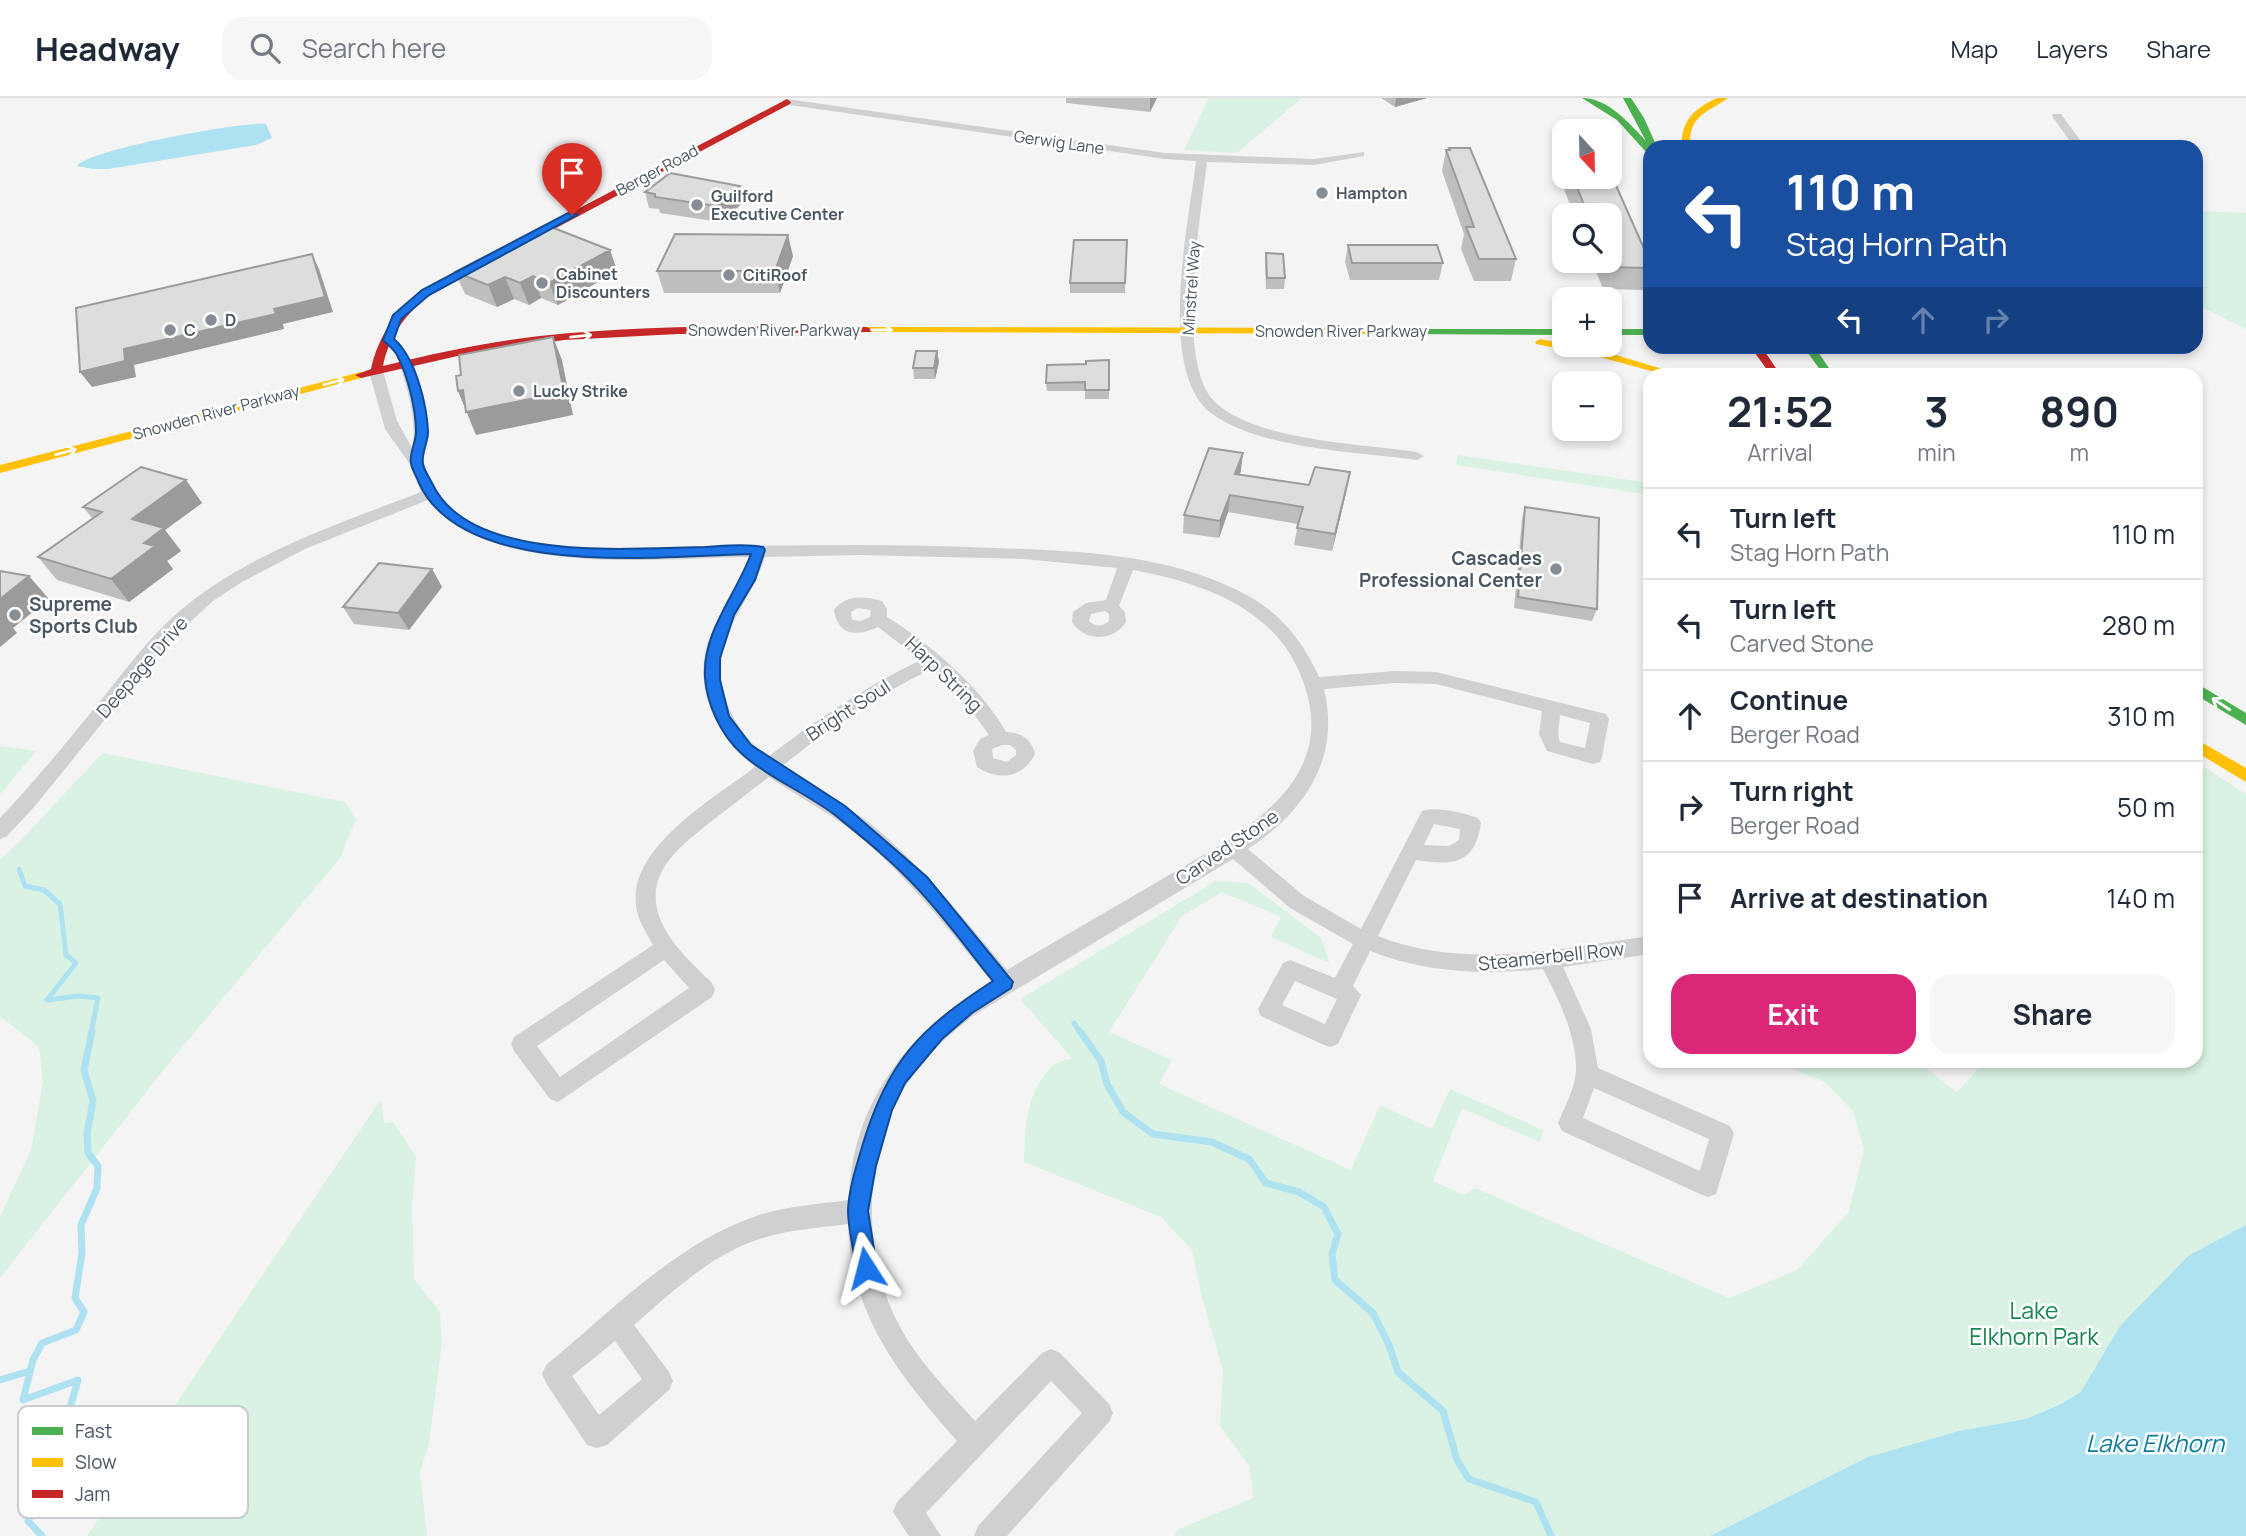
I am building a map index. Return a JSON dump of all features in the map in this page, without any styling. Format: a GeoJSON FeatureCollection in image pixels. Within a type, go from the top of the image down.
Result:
{"type":"FeatureCollection","features":[{"type":"Feature","properties":{"kind":"main road","name":"Gerwig Lane"},"geometry":{"type":"LineString","coordinates":[[759,98],[791,100]]}},
{"type":"Feature","properties":{"kind":"main road"},"geometry":{"type":"LineString","coordinates":[[1586,98],[1620,118],[1643,141]]}},
{"type":"Feature","properties":{"kind":"main road"},"geometry":{"type":"LineString","coordinates":[[1627,98],[1640,118],[1661,140]]}},
{"type":"Feature","properties":{"kind":"main road"},"geometry":{"type":"LineString","coordinates":[[1686,140],[1685,130],[1689,119],[1724,98]]}},
{"type":"Feature","properties":{"kind":"main road","name":"Berger Road"},"geometry":{"type":"LineString","coordinates":[[399,351],[397,318],[426,292],[791,100]]}},
{"type":"Feature","properties":{"kind":"main road"},"geometry":{"type":"LineString","coordinates":[[1640,118],[1648,140]]}},
{"type":"Feature","properties":{"kind":"main road","name":"Snowden River Parkway"},"geometry":{"type":"LineString","coordinates":[[0,469],[377,363],[399,351],[514,329],[656,315],[1552,332]]}},
{"type":"Feature","properties":{"kind":"main road","name":"Snowden River Parkway"},"geometry":{"type":"LineString","coordinates":[[1187,323],[1552,317]]}},
{"type":"Feature","properties":{"kind":"main road"},"geometry":{"type":"LineString","coordinates":[[1622,317],[1643,317]]}},
{"type":"Feature","properties":{"kind":"main road"},"geometry":{"type":"LineString","coordinates":[[1411,331],[1580,348],[1652,368]]}},
{"type":"Feature","properties":{"kind":"main road"},"geometry":{"type":"LineString","coordinates":[[1622,332],[1643,332]]}},
{"type":"Feature","properties":{"kind":"main road","name":"Snowden River Parkway"},"geometry":{"type":"LineString","coordinates":[[53,438],[377,363]]}},
{"type":"Feature","properties":{"kind":"main road"},"geometry":{"type":"LineString","coordinates":[[2203,692],[2246,720]]}},
{"type":"Feature","properties":{"kind":"main road"},"geometry":{"type":"LineString","coordinates":[[2203,748],[2246,776]]}},
{"type":"Feature","properties":{"kind":"street","name":"Gerwig Lane"},"geometry":{"type":"LineString","coordinates":[[791,100],[1144,154],[1202,159],[1314,162],[1360,155]]}},
{"type":"Feature","properties":{"kind":"street"},"geometry":{"type":"LineString","coordinates":[[2057,116],[2075,140]]}},
{"type":"Feature","properties":{"kind":"street","name":"Minstrel Way"},"geometry":{"type":"LineString","coordinates":[[1202,159],[1187,323],[1191,373],[1195,384],[1212,406],[1232,420],[1286,436],[1417,456]]}},
{"type":"Feature","properties":{"kind":"street"},"geometry":{"type":"LineString","coordinates":[[399,351],[419,411],[422,435],[416,462]]}},
{"type":"Feature","properties":{"kind":"street","name":"Carved Stone"},"geometry":{"type":"LineString","coordinates":[[377,363],[387,416],[397,440],[416,462],[430,494],[466,526],[497,540],[529,548],[612,554],[759,550],[950,551],[1127,564],[1196,580],[1246,602],[1283,633],[1301,656],[1320,706],[1321,726],[1310,772],[1299,791],[1282,811],[1233,848],[1005,982],[966,1008],[936,1033],[899,1077],[883,1108],[874,1136],[858,1211],[870,1286],[882,1319],[900,1351],[975,1441]]}},
{"type":"Feature","properties":{"kind":"street","name":"Deepage Drive"},"geometry":{"type":"LineString","coordinates":[[0,831],[61,762],[162,638],[207,598],[232,581],[293,548],[430,494]]}},
{"type":"Feature","properties":{"kind":"street"},"geometry":{"type":"LineString","coordinates":[[759,550],[748,580],[727,615],[713,658],[712,680],[716,701],[731,732],[746,749],[839,810],[894,856],[921,881],[1005,982]]}},
{"type":"Feature","properties":{"kind":"street"},"geometry":{"type":"LineString","coordinates":[[1110,607],[1116,598],[1127,564]]}},
{"type":"Feature","properties":{"kind":"street","name":"Harp String"},"geometry":{"type":"LineString","coordinates":[[878,619],[902,634],[990,718],[1000,738]]}},
{"type":"Feature","properties":{"kind":"street","name":"Bright Soul"},"geometry":{"type":"LineString","coordinates":[[666,947],[522,1044],[558,1092],[704,990],[655,933],[644,901],[644,887],[655,860],[668,845],[843,710],[931,662]]}},
{"type":"Feature","properties":{"kind":"street"},"geometry":{"type":"LineString","coordinates":[[1313,684],[1395,677],[1436,678],[1552,708]]}},
{"type":"Feature","properties":{"kind":"street","name":"Steamerbell Row"},"geometry":{"type":"LineString","coordinates":[[1233,848],[1305,908],[1365,940],[1406,955],[1462,965],[1549,961],[1643,946]]}},
{"type":"Feature","properties":{"kind":"street"},"geometry":{"type":"LineString","coordinates":[[1340,990],[1410,851]]}},
{"type":"Feature","properties":{"kind":"street"},"geometry":{"type":"LineString","coordinates":[[1549,961],[1580,1023],[1586,1046],[1587,1074],[1570,1123],[1708,1186],[1722,1134],[1587,1074]]}},
{"type":"Feature","properties":{"kind":"street"},"geometry":{"type":"LineString","coordinates":[[617,1323],[685,1266],[749,1231],[782,1222],[858,1211]]}},
{"type":"Feature","properties":{"kind":"street"},"geometry":{"type":"LineString","coordinates":[[927,1536],[907,1512],[1051,1362],[1100,1413],[988,1536]]}},
{"type":"Feature","properties":{"kind":"green space"},"geometry":{"type":"Polygon","coordinates":[[[1209,98],[1302,98],[1237,153],[1184,150],[1209,98]]]}},
{"type":"Feature","properties":{"kind":"green space"},"geometry":{"type":"Polygon","coordinates":[[[2203,211],[2246,213],[2246,329],[2203,308],[2203,211]]]}},
{"type":"Feature","properties":{"kind":"green space"},"geometry":{"type":"Polygon","coordinates":[[[1458,455],[1643,482],[1643,494],[1456,465],[1458,455]]]}},
{"type":"Feature","properties":{"kind":"green space"},"geometry":{"type":"Polygon","coordinates":[[[0,746],[36,751],[0,794],[0,746]]]}},
{"type":"Feature","properties":{"kind":"green space"},"geometry":{"type":"Polygon","coordinates":[[[103,753],[345,802],[356,819],[340,858],[173,1058],[0,1278],[0,1217],[31,1150],[43,1082],[39,1047],[0,1016],[0,860],[103,753]]]}},
{"type":"Feature","properties":{"kind":"green space","name":"Lake Elkhorn Park"},"geometry":{"type":"Polygon","coordinates":[[[2203,766],[2246,794],[2246,1536],[1174,1536],[1179,1529],[1253,1498],[1250,1467],[1220,1426],[1223,1371],[1192,1250],[1161,1217],[1024,1162],[1026,1124],[1037,1087],[1052,1066],[1072,1058],[1020,999],[1216,881],[1248,883],[1321,938],[1330,963],[1271,937],[1281,917],[1222,892],[1182,916],[1109,1032],[1172,1060],[1159,1084],[1351,1170],[1380,1105],[1432,1129],[1450,1089],[1543,1130],[1540,1142],[1462,1108],[1433,1181],[1464,1195],[1475,1188],[1729,1298],[1797,1270],[1849,1212],[1864,1149],[1853,1111],[1825,1082],[1790,1068],[1925,1068],[1957,1092],[1979,1068],[2203,1068],[2203,766]]]}},
{"type":"Feature","properties":{"kind":"green space"},"geometry":{"type":"Polygon","coordinates":[[[381,1099],[384,1123],[393,1122],[416,1157],[412,1207],[414,1279],[440,1312],[442,1343],[429,1443],[420,1472],[427,1536],[87,1536],[99,1518],[248,1518],[248,1406],[174,1406],[381,1099]]]}},
{"type":"Feature","properties":{"kind":"water"},"geometry":{"type":"Polygon","coordinates":[[[266,124],[272,138],[256,145],[108,169],[77,166],[87,159],[135,145],[228,127],[266,124]]]}},
{"type":"Feature","properties":{"kind":"water","name":"Lake Elkhorn"},"geometry":{"type":"Polygon","coordinates":[[[2246,1225],[2246,1536],[1710,1536],[1868,1457],[1959,1431],[2026,1419],[2059,1405],[2081,1392],[2120,1326],[2188,1256],[2246,1225]]]}},
{"type":"Feature","properties":{"kind":"building"},"geometry":{"type":"Polygon","coordinates":[[[1449,148],[1470,148],[1516,259],[1479,259],[1466,227],[1474,227],[1446,150],[1450,150],[1449,148]]]}},
{"type":"Feature","properties":{"kind":"building"},"geometry":{"type":"Polygon","coordinates":[[[670,173],[740,186],[716,206],[655,197],[655,194],[645,192],[670,173]]]}},
{"type":"Feature","properties":{"kind":"building"},"geometry":{"type":"Polygon","coordinates":[[[1578,189],[1618,189],[1643,246],[1643,268],[1622,267],[1622,203],[1583,203],[1578,189]]]}},
{"type":"Feature","properties":{"kind":"building"},"geometry":{"type":"Polygon","coordinates":[[[546,225],[610,250],[549,283],[533,276],[520,283],[505,277],[488,285],[455,272],[546,225]]]}},
{"type":"Feature","properties":{"kind":"building"},"geometry":{"type":"Polygon","coordinates":[[[675,234],[788,235],[775,271],[657,271],[675,234]]]}},
{"type":"Feature","properties":{"kind":"building"},"geometry":{"type":"Polygon","coordinates":[[[1074,240],[1127,240],[1125,283],[1070,283],[1074,240]]]}},
{"type":"Feature","properties":{"kind":"building"},"geometry":{"type":"Polygon","coordinates":[[[1348,245],[1437,245],[1443,263],[1352,263],[1348,245]]]}},
{"type":"Feature","properties":{"kind":"building"},"geometry":{"type":"Polygon","coordinates":[[[1266,253],[1283,254],[1285,278],[1267,278],[1266,253]]]}},
{"type":"Feature","properties":{"kind":"building"},"geometry":{"type":"Polygon","coordinates":[[[312,254],[325,297],[274,309],[276,314],[124,349],[125,361],[80,372],[76,308],[312,254]]]}},
{"type":"Feature","properties":{"kind":"building"},"geometry":{"type":"Polygon","coordinates":[[[553,337],[564,392],[466,412],[463,390],[458,391],[456,376],[461,375],[459,355],[553,337]]]}},
{"type":"Feature","properties":{"kind":"building"},"geometry":{"type":"Polygon","coordinates":[[[916,351],[937,351],[934,368],[913,368],[916,351]]]}},
{"type":"Feature","properties":{"kind":"building"},"geometry":{"type":"Polygon","coordinates":[[[1109,360],[1109,390],[1085,390],[1085,382],[1046,383],[1047,365],[1086,364],[1086,361],[1109,360]]]}},
{"type":"Feature","properties":{"kind":"building"},"geometry":{"type":"Polygon","coordinates":[[[1209,448],[1243,453],[1235,474],[1309,485],[1315,467],[1350,472],[1335,534],[1297,528],[1303,507],[1230,495],[1220,521],[1184,515],[1209,448]]]}},
{"type":"Feature","properties":{"kind":"building"},"geometry":{"type":"Polygon","coordinates":[[[141,467],[186,480],[132,519],[164,528],[144,543],[155,546],[111,579],[38,557],[102,512],[83,507],[141,467]]]}},
{"type":"Feature","properties":{"kind":"building","name":"Cascades Professional Center"},"geometry":{"type":"Polygon","coordinates":[[[1525,507],[1599,518],[1597,609],[1518,597],[1525,507]]]}},
{"type":"Feature","properties":{"kind":"building"},"geometry":{"type":"Polygon","coordinates":[[[379,563],[432,569],[398,613],[343,607],[379,563]]]}},
{"type":"Feature","properties":{"kind":"building"},"geometry":{"type":"Polygon","coordinates":[[[0,571],[29,576],[0,599],[0,571]]]}},
{"type":"Feature","properties":{"kind":"waterway"},"geometry":{"type":"LineString","coordinates":[[19,869],[25,886],[44,890],[60,904],[66,955],[76,963],[47,1000],[79,996],[98,998],[91,1033]]}},
{"type":"Feature","properties":{"kind":"waterway"},"geometry":{"type":"LineString","coordinates":[[1074,1023],[1081,1033]]}},
{"type":"Feature","properties":{"kind":"waterway"},"geometry":{"type":"LineString","coordinates":[[71,1406],[78,1380],[23,1400],[33,1360],[42,1343],[76,1330],[84,1312],[75,1298],[82,1253],[81,1225],[97,1188],[98,1166],[88,1153],[87,1133],[93,1101],[84,1070],[92,1031]]}},
{"type":"Feature","properties":{"kind":"waterway"},"geometry":{"type":"LineString","coordinates":[[1080,1031],[1101,1061],[1107,1084],[1123,1112],[1153,1134],[1212,1142],[1249,1159],[1266,1183],[1299,1192],[1324,1207],[1338,1234],[1332,1254],[1335,1280],[1373,1313],[1389,1345],[1398,1372],[1443,1411],[1457,1460],[1469,1479],[1536,1502],[1551,1536]]}},
{"type":"Feature","properties":{"kind":"waterway"},"geometry":{"type":"LineString","coordinates":[[0,1380],[30,1371]]}},
{"type":"Feature","properties":{"kind":"waterway"},"geometry":{"type":"LineString","coordinates":[[30,1518],[28,1521],[42,1536]]}},
{"type":"Feature","properties":{"kind":"traffic: fast"},"geometry":{"type":"LineString","coordinates":[[1586,98],[1620,118],[1643,143]]}},
{"type":"Feature","properties":{"kind":"traffic: fast"},"geometry":{"type":"LineString","coordinates":[[1627,98],[1650,140]]}},
{"type":"Feature","properties":{"kind":"traffic: fast"},"geometry":{"type":"LineString","coordinates":[[1399,331],[1552,332]]}},
{"type":"Feature","properties":{"kind":"traffic: fast"},"geometry":{"type":"LineString","coordinates":[[1622,332],[1643,332]]}},
{"type":"Feature","properties":{"kind":"traffic: fast"},"geometry":{"type":"LineString","coordinates":[[1814,354],[1824,368]]}},
{"type":"Feature","properties":{"kind":"traffic: fast"},"geometry":{"type":"LineString","coordinates":[[2203,692],[2246,720]]}},
{"type":"Feature","properties":{"kind":"traffic: slow"},"geometry":{"type":"LineString","coordinates":[[1686,140],[1687,129],[1695,116],[1724,98]]}},
{"type":"Feature","properties":{"kind":"traffic: slow"},"geometry":{"type":"LineString","coordinates":[[867,330],[1399,331]]}},
{"type":"Feature","properties":{"kind":"traffic: slow"},"geometry":{"type":"LineString","coordinates":[[1540,342],[1602,354],[1652,368]]}},
{"type":"Feature","properties":{"kind":"traffic: slow"},"geometry":{"type":"LineString","coordinates":[[0,469],[361,375]]}},
{"type":"Feature","properties":{"kind":"traffic: slow"},"geometry":{"type":"LineString","coordinates":[[2203,748],[2246,776]]}},
{"type":"Feature","properties":{"kind":"traffic: jam"},"geometry":{"type":"LineString","coordinates":[[376,371],[382,348],[393,327],[408,308],[426,293],[787,102]]}},
{"type":"Feature","properties":{"kind":"traffic: jam"},"geometry":{"type":"LineString","coordinates":[[361,375],[462,352],[564,337],[753,329],[867,330]]}},
{"type":"Feature","properties":{"kind":"traffic: jam"},"geometry":{"type":"LineString","coordinates":[[1761,354],[1771,368]]}},
{"type":"Feature","properties":{"kind":"place","name":"Hampton"},"geometry":{"type":"Point","coordinates":[1322,193]}},
{"type":"Feature","properties":{"kind":"place","name":"Guilford Executive Center"},"geometry":{"type":"Point","coordinates":[697,205]}},
{"type":"Feature","properties":{"kind":"place","name":"CitiRoof"},"geometry":{"type":"Point","coordinates":[729,275]}},
{"type":"Feature","properties":{"kind":"place","name":"Cabinet Discounters"},"geometry":{"type":"Point","coordinates":[542,283]}},
{"type":"Feature","properties":{"kind":"place","name":"D"},"geometry":{"type":"Point","coordinates":[211,320]}},
{"type":"Feature","properties":{"kind":"place","name":"C"},"geometry":{"type":"Point","coordinates":[170,330]}},
{"type":"Feature","properties":{"kind":"place","name":"Lucky Strike"},"geometry":{"type":"Point","coordinates":[519,391]}},
{"type":"Feature","properties":{"kind":"place","name":"Cascades Professional Center"},"geometry":{"type":"Point","coordinates":[1556,569]}},
{"type":"Feature","properties":{"kind":"place","name":"Supreme Sports Club"},"geometry":{"type":"Point","coordinates":[15,615]}},
{"type":"Feature","properties":{"kind":"route"},"geometry":{"type":"LineString","coordinates":[[572,215],[426,292],[404,308],[393,324],[388,340],[401,350],[419,411],[422,435],[416,462],[421,478],[440,506],[466,526],[497,540],[529,548],[583,553],[759,550],[748,580],[727,615],[713,658],[712,680],[722,717],[746,749],[839,810],[921,881],[1005,982],[966,1008],[936,1033],[899,1077],[883,1108],[866,1166],[858,1211],[866,1268]]}}]}
